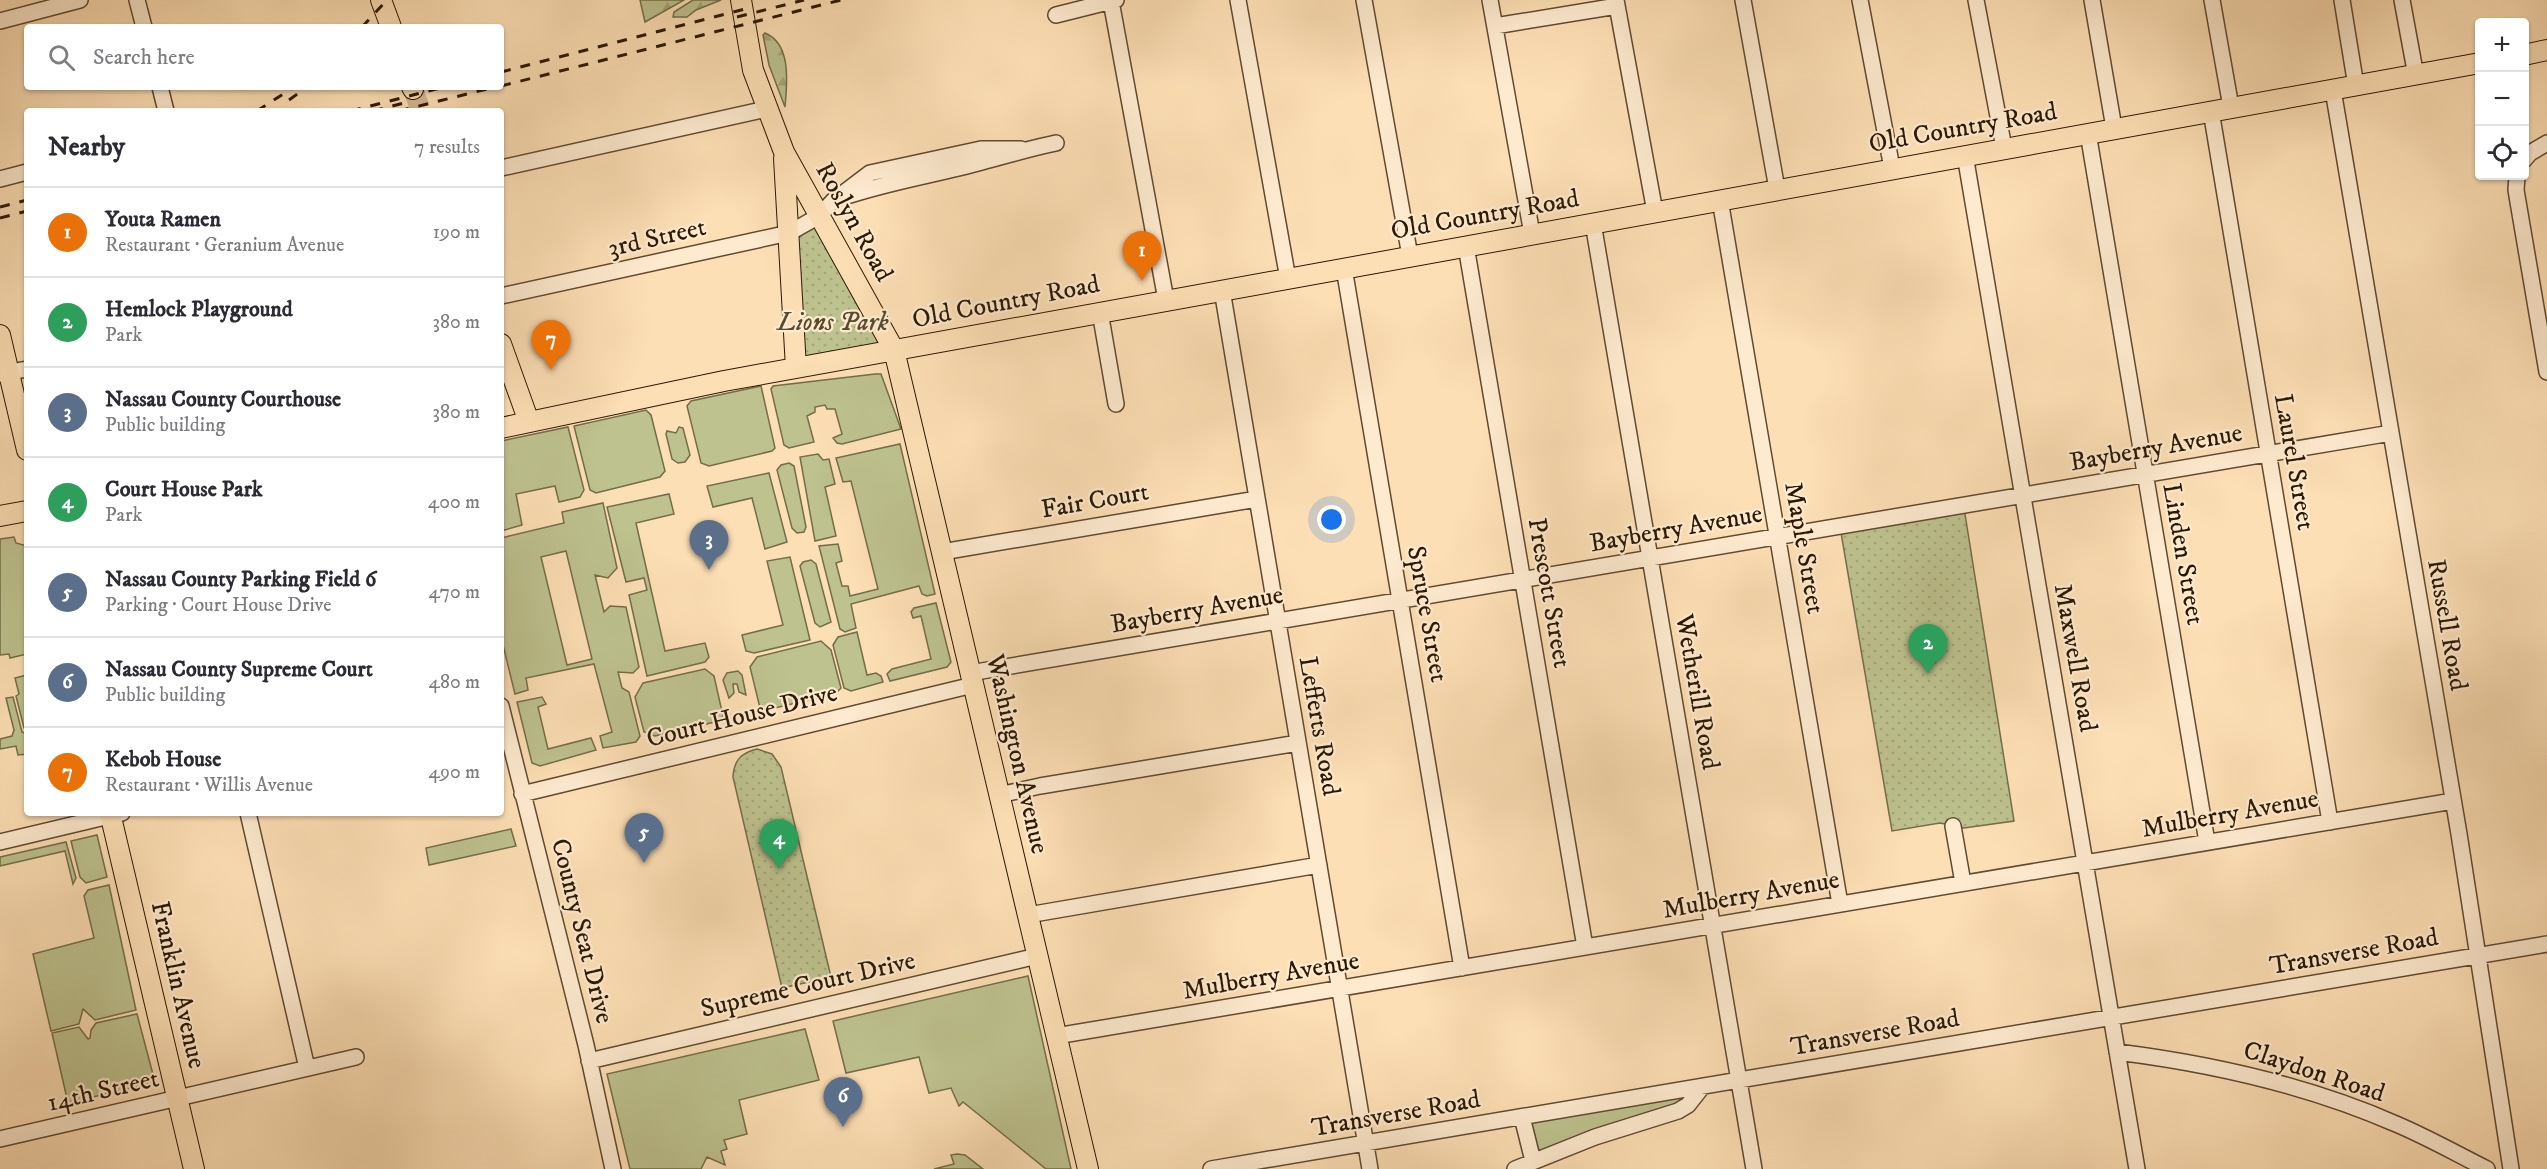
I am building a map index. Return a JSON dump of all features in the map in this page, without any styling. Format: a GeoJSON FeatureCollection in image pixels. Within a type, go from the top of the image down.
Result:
{"type":"FeatureCollection","features":[{"type":"Feature","properties":{"kind":"main road"},"geometry":{"type":"LineString","coordinates":[[381,0],[390,24]]}},
{"type":"Feature","properties":{"kind":"main road","name":"Roslyn Road"},"geometry":{"type":"LineString","coordinates":[[741,0],[750,58],[766,109],[784,152],[894,351]]}},
{"type":"Feature","properties":{"kind":"main road"},"geometry":{"type":"LineString","coordinates":[[2529,53],[2547,50]]}},
{"type":"Feature","properties":{"kind":"main road","name":"Old Country Road"},"geometry":{"type":"LineString","coordinates":[[504,427],[724,381],[2475,64]]}},
{"type":"Feature","properties":{"kind":"main road","name":"Roslyn Road"},"geometry":{"type":"LineString","coordinates":[[784,152],[796,368]]}},
{"type":"Feature","properties":{"kind":"main road"},"geometry":{"type":"LineString","coordinates":[[0,335],[12,371],[24,434]]}},
{"type":"Feature","properties":{"kind":"main road","name":"Washington Avenue"},"geometry":{"type":"LineString","coordinates":[[894,351],[1088,1169]]}},
{"type":"Feature","properties":{"kind":"main road"},"geometry":{"type":"LineString","coordinates":[[504,352],[529,422]]}},
{"type":"Feature","properties":{"kind":"main road"},"geometry":{"type":"LineString","coordinates":[[0,516],[24,512]]}},
{"type":"Feature","properties":{"kind":"main road","name":"Franklin Avenue"},"geometry":{"type":"LineString","coordinates":[[114,816],[194,1169]]}},
{"type":"Feature","properties":{"kind":"street"},"geometry":{"type":"LineString","coordinates":[[0,21],[80,0]]}},
{"type":"Feature","properties":{"kind":"street"},"geometry":{"type":"LineString","coordinates":[[137,0],[143,24]]}},
{"type":"Feature","properties":{"kind":"street"},"geometry":{"type":"LineString","coordinates":[[1238,0],[1288,279]]}},
{"type":"Feature","properties":{"kind":"street"},"geometry":{"type":"LineString","coordinates":[[1364,0],[1410,256]]}},
{"type":"Feature","properties":{"kind":"street"},"geometry":{"type":"LineString","coordinates":[[1490,0],[1532,234]]}},
{"type":"Feature","properties":{"kind":"street"},"geometry":{"type":"LineString","coordinates":[[1743,0],[1777,189]]}},
{"type":"Feature","properties":{"kind":"street"},"geometry":{"type":"LineString","coordinates":[[1860,0],[1892,168]]}},
{"type":"Feature","properties":{"kind":"street"},"geometry":{"type":"LineString","coordinates":[[1976,0],[2004,148]]}},
{"type":"Feature","properties":{"kind":"street"},"geometry":{"type":"LineString","coordinates":[[2092,0],[2114,128]]}},
{"type":"Feature","properties":{"kind":"street"},"geometry":{"type":"LineString","coordinates":[[2212,0],[2231,107]]}},
{"type":"Feature","properties":{"kind":"street"},"geometry":{"type":"LineString","coordinates":[[2342,0],[2356,86]]}},
{"type":"Feature","properties":{"kind":"street"},"geometry":{"type":"LineString","coordinates":[[2402,0],[2416,75]]}},
{"type":"Feature","properties":{"kind":"street"},"geometry":{"type":"LineString","coordinates":[[1056,15],[1113,1],[1166,300]]}},
{"type":"Feature","properties":{"kind":"street"},"geometry":{"type":"LineString","coordinates":[[1495,27],[1617,3],[1655,212]]}},
{"type":"Feature","properties":{"kind":"street"},"geometry":{"type":"LineString","coordinates":[[161,90],[165,108]]}},
{"type":"Feature","properties":{"kind":"street","name":"Russell Road"},"geometry":{"type":"LineString","coordinates":[[2333,90],[2453,801],[2511,1169]]}},
{"type":"Feature","properties":{"kind":"street"},"geometry":{"type":"LineString","coordinates":[[504,167],[766,109]]}},
{"type":"Feature","properties":{"kind":"street","name":"Laurel Street"},"geometry":{"type":"LineString","coordinates":[[2211,111],[2330,822]]}},
{"type":"Feature","properties":{"kind":"street","name":"Linden Street"},"geometry":{"type":"LineString","coordinates":[[2088,133],[2207,842]]}},
{"type":"Feature","properties":{"kind":"street","name":"3rd Street"},"geometry":{"type":"LineString","coordinates":[[504,295],[789,233],[819,216],[833,201],[877,186],[985,161],[1022,149],[1056,143]]}},
{"type":"Feature","properties":{"kind":"street"},"geometry":{"type":"LineString","coordinates":[[2529,154],[2547,143]]}},
{"type":"Feature","properties":{"kind":"street","name":"Maxwell Road"},"geometry":{"type":"LineString","coordinates":[[1965,155],[2137,1169]]}},
{"type":"Feature","properties":{"kind":"street"},"geometry":{"type":"LineString","coordinates":[[0,179],[24,173]]}},
{"type":"Feature","properties":{"kind":"street"},"geometry":{"type":"LineString","coordinates":[[2517,180],[2516,190],[2547,372]]}},
{"type":"Feature","properties":{"kind":"street","name":"Maple Street"},"geometry":{"type":"LineString","coordinates":[[1720,200],[1840,904]]}},
{"type":"Feature","properties":{"kind":"street","name":"Wetherill Road"},"geometry":{"type":"LineString","coordinates":[[1593,223],[1754,1169]]}},
{"type":"Feature","properties":{"kind":"street","name":"Prescott Street"},"geometry":{"type":"LineString","coordinates":[[1466,246],[1585,947]]}},
{"type":"Feature","properties":{"kind":"street","name":"Spruce Street"},"geometry":{"type":"LineString","coordinates":[[1344,268],[1462,968]]}},
{"type":"Feature","properties":{"kind":"street","name":"Lefferts Road"},"geometry":{"type":"LineString","coordinates":[[1222,290],[1370,1169]]}},
{"type":"Feature","properties":{"kind":"street"},"geometry":{"type":"LineString","coordinates":[[1100,312],[1116,404]]}},
{"type":"Feature","properties":{"kind":"street","name":"Bayberry Avenue"},"geometry":{"type":"LineString","coordinates":[[972,679],[1277,621],[2391,433]]}},
{"type":"Feature","properties":{"kind":"street","name":"Fair Court"},"geometry":{"type":"LineString","coordinates":[[942,552],[1257,499]]}},
{"type":"Feature","properties":{"kind":"street","name":"Court House Drive"},"geometry":{"type":"LineString","coordinates":[[522,794],[972,679]]}},
{"type":"Feature","properties":{"kind":"street","name":"County Seat Drive"},"geometry":{"type":"LineString","coordinates":[[504,719],[614,1169]]}},
{"type":"Feature","properties":{"kind":"street"},"geometry":{"type":"LineString","coordinates":[[999,795],[1298,743]]}},
{"type":"Feature","properties":{"kind":"street","name":"Mulberry Avenue"},"geometry":{"type":"LineString","coordinates":[[1056,1036],[2453,801]]}},
{"type":"Feature","properties":{"kind":"street"},"geometry":{"type":"LineString","coordinates":[[0,842],[106,816]]}},
{"type":"Feature","properties":{"kind":"street"},"geometry":{"type":"LineString","coordinates":[[249,816],[307,1068]]}},
{"type":"Feature","properties":{"kind":"street"},"geometry":{"type":"LineString","coordinates":[[1953,826],[1963,883]]}},
{"type":"Feature","properties":{"kind":"street"},"geometry":{"type":"LineString","coordinates":[[1028,915],[1319,865]]}},
{"type":"Feature","properties":{"kind":"street","name":"Transverse Road"},"geometry":{"type":"LineString","coordinates":[[1211,1169],[2547,944]]}},
{"type":"Feature","properties":{"kind":"street","name":"Supreme Court Drive"},"geometry":{"type":"LineString","coordinates":[[589,1061],[1037,956]]}},
{"type":"Feature","properties":{"kind":"street","name":"Claydon Road"},"geometry":{"type":"LineString","coordinates":[[2117,1052],[2204,1064],[2284,1084],[2397,1124],[2487,1169]]}},
{"type":"Feature","properties":{"kind":"street","name":"14th Street"},"geometry":{"type":"LineString","coordinates":[[0,1139],[356,1057]]}},
{"type":"Feature","properties":{"kind":"street"},"geometry":{"type":"LineString","coordinates":[[1515,1169],[1595,1137],[1678,1111],[1692,1101],[1703,1086]]}},
{"type":"Feature","properties":{"kind":"street"},"geometry":{"type":"LineString","coordinates":[[1522,1117],[1533,1161]]}},
{"type":"Feature","properties":{"kind":"green space"},"geometry":{"type":"Polygon","coordinates":[[[640,0],[684,0],[645,22],[640,0]]]}},
{"type":"Feature","properties":{"kind":"green space"},"geometry":{"type":"Polygon","coordinates":[[[693,0],[721,0],[696,10],[687,17],[673,17],[674,12],[693,0]]]}},
{"type":"Feature","properties":{"kind":"green space"},"geometry":{"type":"Polygon","coordinates":[[[765,33],[774,38],[784,55],[787,76],[785,107],[769,65],[763,35],[765,33]]]}},
{"type":"Feature","properties":{"kind":"green space","name":"Lions Park"},"geometry":{"type":"Polygon","coordinates":[[[819,216],[894,350],[796,368],[789,233],[819,216]]]}},
{"type":"Feature","properties":{"kind":"green space"},"geometry":{"type":"Polygon","coordinates":[[[881,374],[901,429],[842,444],[837,443],[833,438],[842,434],[835,409],[827,409],[825,405],[815,407],[815,412],[807,416],[814,442],[789,448],[784,445],[771,389],[773,386],[881,374]]]}},
{"type":"Feature","properties":{"kind":"green space"},"geometry":{"type":"Polygon","coordinates":[[[761,386],[775,448],[772,451],[709,466],[701,463],[687,406],[691,401],[761,386]]]}},
{"type":"Feature","properties":{"kind":"green space"},"geometry":{"type":"Polygon","coordinates":[[[646,410],[651,415],[665,471],[660,477],[596,493],[590,490],[574,426],[646,410]]]}},
{"type":"Feature","properties":{"kind":"green space"},"geometry":{"type":"Polygon","coordinates":[[[568,427],[584,490],[580,497],[559,502],[555,486],[516,494],[522,525],[504,530],[504,440],[568,427]]]}},
{"type":"Feature","properties":{"kind":"green space"},"geometry":{"type":"Polygon","coordinates":[[[679,427],[683,428],[690,455],[685,462],[678,463],[672,459],[666,434],[667,431],[676,433],[679,427]]]}},
{"type":"Feature","properties":{"kind":"green space"},"geometry":{"type":"Polygon","coordinates":[[[900,444],[935,594],[927,596],[922,594],[919,586],[851,604],[856,628],[845,632],[840,629],[819,546],[838,544],[842,561],[836,563],[842,586],[848,586],[850,596],[878,589],[851,481],[843,482],[836,458],[900,444]]]}},
{"type":"Feature","properties":{"kind":"green space"},"geometry":{"type":"Polygon","coordinates":[[[818,454],[823,460],[829,459],[835,484],[825,487],[836,536],[815,541],[800,457],[818,454]]]}},
{"type":"Feature","properties":{"kind":"green space"},"geometry":{"type":"Polygon","coordinates":[[[789,463],[794,466],[806,527],[804,532],[797,533],[792,528],[777,470],[781,465],[789,463]]]}},
{"type":"Feature","properties":{"kind":"green space"},"geometry":{"type":"Polygon","coordinates":[[[769,473],[787,542],[765,549],[752,498],[713,507],[707,486],[769,473]]]}},
{"type":"Feature","properties":{"kind":"green space"},"geometry":{"type":"Polygon","coordinates":[[[669,494],[674,514],[636,523],[665,651],[705,643],[709,657],[705,662],[647,676],[629,595],[647,590],[644,578],[626,582],[607,507],[669,494]]]}},
{"type":"Feature","properties":{"kind":"green space"},"geometry":{"type":"Polygon","coordinates":[[[603,503],[617,568],[608,578],[595,575],[604,612],[610,606],[626,607],[639,667],[633,673],[618,672],[622,688],[629,692],[640,736],[636,742],[603,748],[600,736],[612,732],[594,664],[526,678],[528,690],[515,694],[504,649],[504,537],[564,523],[562,512],[603,503]],[[566,551],[541,557],[567,665],[592,659],[566,551]]]}},
{"type":"Feature","properties":{"kind":"green space"},"geometry":{"type":"Polygon","coordinates":[[[1964,508],[2014,821],[1964,828],[1940,823],[1892,831],[1840,527],[1964,508]]]}},
{"type":"Feature","properties":{"kind":"green space"},"geometry":{"type":"Polygon","coordinates":[[[14,537],[16,543],[24,545],[24,655],[10,658],[9,654],[0,655],[0,539],[14,537]]]}},
{"type":"Feature","properties":{"kind":"green space"},"geometry":{"type":"Polygon","coordinates":[[[790,557],[810,640],[754,653],[746,651],[742,635],[783,625],[767,561],[790,557]]]}},
{"type":"Feature","properties":{"kind":"green space"},"geometry":{"type":"Polygon","coordinates":[[[811,560],[816,564],[831,622],[820,627],[815,623],[800,566],[803,562],[811,560]]]}},
{"type":"Feature","properties":{"kind":"green space"},"geometry":{"type":"Polygon","coordinates":[[[936,603],[951,662],[947,667],[890,681],[887,674],[892,669],[931,659],[921,616],[913,618],[911,612],[914,608],[936,603]]]}},
{"type":"Feature","properties":{"kind":"green space"},"geometry":{"type":"Polygon","coordinates":[[[857,632],[867,675],[876,673],[881,676],[883,682],[851,691],[844,688],[833,645],[838,637],[857,632]]]}},
{"type":"Feature","properties":{"kind":"green space"},"geometry":{"type":"Polygon","coordinates":[[[821,641],[831,650],[841,688],[835,694],[766,710],[760,708],[750,667],[757,657],[821,641]]]}},
{"type":"Feature","properties":{"kind":"green space"},"geometry":{"type":"Polygon","coordinates":[[[705,669],[714,676],[723,716],[719,721],[655,736],[644,732],[635,697],[643,683],[705,669]]]}},
{"type":"Feature","properties":{"kind":"green space"},"geometry":{"type":"Polygon","coordinates":[[[738,671],[742,675],[746,695],[739,692],[737,684],[733,684],[734,693],[729,698],[723,680],[727,673],[738,671]]]}},
{"type":"Feature","properties":{"kind":"green space"},"geometry":{"type":"Polygon","coordinates":[[[24,676],[24,728],[16,696],[19,694],[15,678],[24,676]]]}},
{"type":"Feature","properties":{"kind":"green space"},"geometry":{"type":"Polygon","coordinates":[[[13,697],[24,733],[24,754],[18,755],[16,746],[0,749],[0,739],[12,736],[14,730],[6,698],[13,697]]]}},
{"type":"Feature","properties":{"kind":"green space"},"geometry":{"type":"Polygon","coordinates":[[[542,697],[546,704],[538,707],[548,749],[591,738],[596,750],[540,766],[532,763],[517,702],[542,697]]]}},
{"type":"Feature","properties":{"kind":"green space"},"geometry":{"type":"Polygon","coordinates":[[[757,749],[772,754],[781,767],[831,977],[782,988],[733,777],[739,758],[757,749]]]}},
{"type":"Feature","properties":{"kind":"green space"},"geometry":{"type":"Polygon","coordinates":[[[511,829],[516,846],[429,865],[426,848],[511,829]]]}},
{"type":"Feature","properties":{"kind":"green space"},"geometry":{"type":"Polygon","coordinates":[[[97,835],[107,877],[86,883],[80,877],[71,841],[97,835]]]}},
{"type":"Feature","properties":{"kind":"green space"},"geometry":{"type":"Polygon","coordinates":[[[66,842],[76,878],[73,884],[65,851],[0,866],[0,857],[66,842]]]}},
{"type":"Feature","properties":{"kind":"green space"},"geometry":{"type":"Polygon","coordinates":[[[109,885],[136,1010],[95,1020],[83,1009],[79,1024],[51,1031],[33,954],[94,938],[84,896],[88,890],[109,885]]]}},
{"type":"Feature","properties":{"kind":"green space"},"geometry":{"type":"Polygon","coordinates":[[[1028,976],[1071,1169],[1046,1169],[963,1102],[959,1106],[951,1088],[929,1093],[919,1057],[846,1073],[833,1021],[1028,976]]]}},
{"type":"Feature","properties":{"kind":"green space"},"geometry":{"type":"Polygon","coordinates":[[[137,1014],[155,1082],[68,1103],[52,1033],[79,1027],[88,1039],[96,1023],[137,1014]]]}},
{"type":"Feature","properties":{"kind":"green space"},"geometry":{"type":"Polygon","coordinates":[[[805,1029],[819,1080],[739,1100],[747,1134],[724,1140],[727,1149],[721,1151],[725,1165],[707,1157],[701,1169],[630,1169],[607,1074],[805,1029]]]}},
{"type":"Feature","properties":{"kind":"green space"},"geometry":{"type":"Polygon","coordinates":[[[1703,1086],[1696,1097],[1533,1161],[1522,1117],[1703,1086]]]}},
{"type":"Feature","properties":{"kind":"green space"},"geometry":{"type":"Polygon","coordinates":[[[951,1155],[965,1155],[983,1169],[934,1169],[954,1164],[951,1155]]]}},
{"type":"Feature","properties":{"kind":"tunnel"},"geometry":{"type":"LineString","coordinates":[[413,90],[420,108]]}},
{"type":"Feature","properties":{"kind":"railway"},"geometry":{"type":"LineString","coordinates":[[365,24],[387,0]]}},
{"type":"Feature","properties":{"kind":"railway"},"geometry":{"type":"LineString","coordinates":[[737,17],[804,0]]}},
{"type":"Feature","properties":{"kind":"railway"},"geometry":{"type":"LineString","coordinates":[[504,85],[841,0]]}},
{"type":"Feature","properties":{"kind":"railway"},"geometry":{"type":"LineString","coordinates":[[504,71],[745,9]]}},
{"type":"Feature","properties":{"kind":"railway"},"geometry":{"type":"LineString","coordinates":[[262,108],[289,90]]}},
{"type":"Feature","properties":{"kind":"railway"},"geometry":{"type":"LineString","coordinates":[[289,100],[303,90]]}},
{"type":"Feature","properties":{"kind":"railway"},"geometry":{"type":"LineString","coordinates":[[363,108],[432,90]]}},
{"type":"Feature","properties":{"kind":"railway"},"geometry":{"type":"LineString","coordinates":[[411,108],[483,90]]}},
{"type":"Feature","properties":{"kind":"railway"},"geometry":{"type":"LineString","coordinates":[[385,108],[408,102]]}},
{"type":"Feature","properties":{"kind":"railway"},"geometry":{"type":"LineString","coordinates":[[0,207],[24,201]]}},
{"type":"Feature","properties":{"kind":"railway"},"geometry":{"type":"LineString","coordinates":[[0,218],[24,212]]}},
{"type":"Feature","properties":{"kind":"place","name":"Youta Ramen"},"geometry":{"type":"Point","coordinates":[1142,281]}},
{"type":"Feature","properties":{"kind":"place","name":"Kebob House"},"geometry":{"type":"Point","coordinates":[551,370]}},
{"type":"Feature","properties":{"kind":"place","name":"Nassau County Courthouse"},"geometry":{"type":"Point","coordinates":[709,570]}},
{"type":"Feature","properties":{"kind":"place","name":"Hemlock Playground"},"geometry":{"type":"Point","coordinates":[1928,674]}},
{"type":"Feature","properties":{"kind":"place","name":"Nassau County Parking Field 6"},"geometry":{"type":"Point","coordinates":[644,863]}},
{"type":"Feature","properties":{"kind":"place","name":"Court House Park"},"geometry":{"type":"Point","coordinates":[779,869]}},
{"type":"Feature","properties":{"kind":"place","name":"Nassau County Supreme Court"},"geometry":{"type":"Point","coordinates":[843,1127]}}]}
